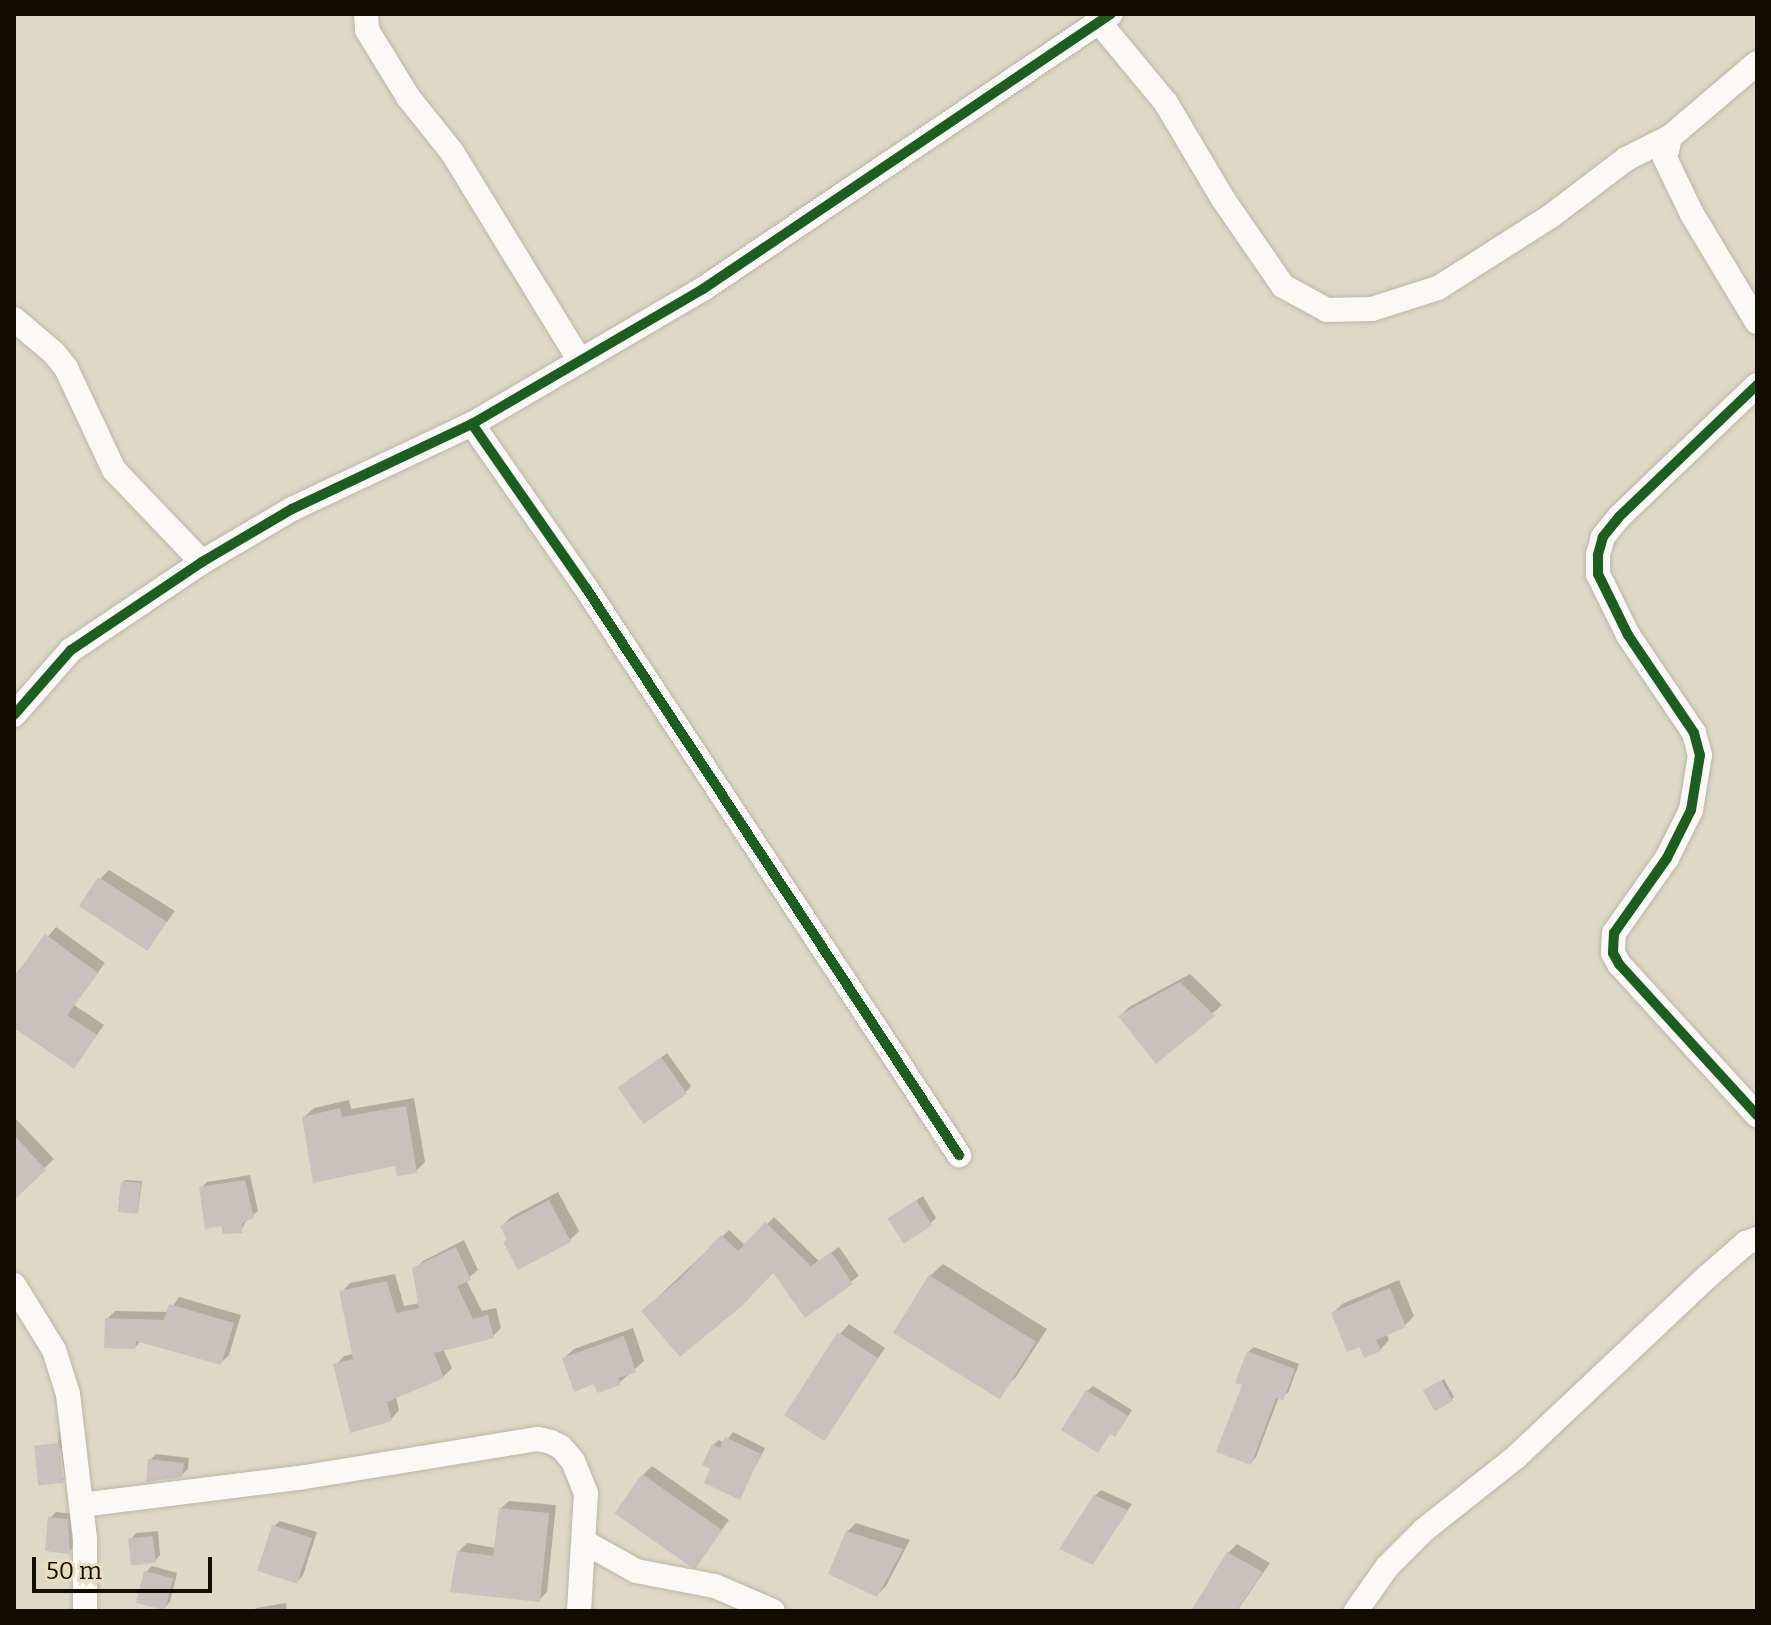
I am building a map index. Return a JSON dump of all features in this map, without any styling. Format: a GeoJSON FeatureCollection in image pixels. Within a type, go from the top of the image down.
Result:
{"type":"FeatureCollection","features":[{"type":"Feature","properties":{"kind":"street"},"geometry":{"type":"LineString","coordinates":[[366,14],[367,30],[408,97],[452,152],[580,361]]}},
{"type":"Feature","properties":{"kind":"street"},"geometry":{"type":"LineString","coordinates":[[14,715],[71,650],[202,562],[292,509],[472,424],[703,289],[1105,18],[1166,103],[1223,199],[1283,286],[1327,310],[1372,309],[1438,288],[1551,216],[1626,159],[1670,137],[1757,63]]}},
{"type":"Feature","properties":{"kind":"street"},"geometry":{"type":"LineString","coordinates":[[1670,137],[1665,150],[1666,166],[1757,322]]}},
{"type":"Feature","properties":{"kind":"street"},"geometry":{"type":"LineString","coordinates":[[14,319],[54,353],[66,368],[114,470],[202,562]]}},
{"type":"Feature","properties":{"kind":"street"},"geometry":{"type":"LineString","coordinates":[[1757,385],[1619,517],[1603,537],[1598,555],[1598,574],[1628,635],[1694,733],[1700,755],[1691,810],[1667,858],[1614,933],[1613,953],[1619,964],[1757,1115]]}},
{"type":"Feature","properties":{"kind":"street"},"geometry":{"type":"LineString","coordinates":[[472,424],[586,588],[959,1155]]}},
{"type":"Feature","properties":{"kind":"street"},"geometry":{"type":"LineString","coordinates":[[1356,1611],[1387,1567],[1424,1530],[1516,1457],[1707,1277],[1746,1243],[1757,1239]]}},
{"type":"Feature","properties":{"kind":"street"},"geometry":{"type":"LineString","coordinates":[[14,1285],[54,1350],[68,1394],[81,1505],[85,1611]]}},
{"type":"Feature","properties":{"kind":"street"},"geometry":{"type":"LineString","coordinates":[[81,1505],[299,1478],[538,1439],[561,1447],[581,1476],[586,1493],[586,1543],[579,1611]]}},
{"type":"Feature","properties":{"kind":"street"},"geometry":{"type":"LineString","coordinates":[[586,1543],[636,1571],[715,1586],[773,1611]]}},
{"type":"Feature","properties":{"kind":"building"},"geometry":{"type":"Polygon","coordinates":[[[98,877],[167,922],[148,951],[79,906],[98,877]]]}},
{"type":"Feature","properties":{"kind":"building"},"geometry":{"type":"Polygon","coordinates":[[[45,934],[98,973],[67,1015],[97,1035],[74,1069],[14,1028],[14,977],[45,934]]]}},
{"type":"Feature","properties":{"kind":"building"},"geometry":{"type":"Polygon","coordinates":[[[1180,982],[1215,1016],[1156,1064],[1118,1016],[1180,982]]]}},
{"type":"Feature","properties":{"kind":"building"},"geometry":{"type":"Polygon","coordinates":[[[661,1057],[687,1094],[643,1124],[618,1087],[661,1057]]]}},
{"type":"Feature","properties":{"kind":"building"},"geometry":{"type":"Polygon","coordinates":[[[406,1106],[417,1173],[397,1176],[395,1166],[313,1183],[302,1117],[340,1108],[342,1117],[406,1106]]]}},
{"type":"Feature","properties":{"kind":"building"},"geometry":{"type":"Polygon","coordinates":[[[14,1135],[46,1170],[14,1200],[14,1135]]]}},
{"type":"Feature","properties":{"kind":"building"},"geometry":{"type":"Polygon","coordinates":[[[245,1180],[254,1218],[242,1223],[242,1233],[223,1234],[221,1226],[205,1229],[199,1187],[245,1180]]]}},
{"type":"Feature","properties":{"kind":"building"},"geometry":{"type":"Polygon","coordinates":[[[121,1181],[141,1183],[138,1214],[118,1212],[121,1181]]]}},
{"type":"Feature","properties":{"kind":"building"},"geometry":{"type":"Polygon","coordinates":[[[549,1200],[571,1242],[518,1270],[503,1242],[507,1240],[500,1226],[549,1200]]]}},
{"type":"Feature","properties":{"kind":"building"},"geometry":{"type":"Polygon","coordinates":[[[916,1200],[932,1225],[904,1244],[887,1219],[916,1200]]]}},
{"type":"Feature","properties":{"kind":"building"},"geometry":{"type":"Polygon","coordinates":[[[765,1222],[811,1266],[831,1252],[853,1284],[805,1318],[773,1273],[743,1305],[680,1357],[641,1311],[680,1279],[721,1235],[738,1251],[765,1222]]]}},
{"type":"Feature","properties":{"kind":"building"},"geometry":{"type":"Polygon","coordinates":[[[456,1247],[471,1280],[457,1286],[473,1319],[488,1315],[494,1338],[434,1353],[444,1378],[387,1402],[392,1421],[350,1433],[333,1364],[353,1359],[339,1291],[387,1281],[396,1313],[419,1308],[412,1268],[456,1247]]]}},
{"type":"Feature","properties":{"kind":"building"},"geometry":{"type":"Polygon","coordinates":[[[929,1275],[1036,1342],[1000,1399],[893,1333],[929,1275]]]}},
{"type":"Feature","properties":{"kind":"building"},"geometry":{"type":"Polygon","coordinates":[[[1390,1288],[1406,1327],[1376,1340],[1381,1351],[1364,1358],[1359,1347],[1347,1352],[1331,1313],[1390,1288]]]}},
{"type":"Feature","properties":{"kind":"building"},"geometry":{"type":"Polygon","coordinates":[[[169,1304],[234,1323],[221,1365],[136,1341],[135,1349],[104,1348],[105,1318],[164,1320],[169,1304]]]}},
{"type":"Feature","properties":{"kind":"building"},"geometry":{"type":"Polygon","coordinates":[[[838,1332],[878,1358],[824,1441],[784,1415],[838,1332]]]}},
{"type":"Feature","properties":{"kind":"building"},"geometry":{"type":"Polygon","coordinates":[[[624,1336],[636,1372],[618,1378],[620,1385],[597,1393],[594,1384],[574,1392],[562,1358],[624,1336]]]}},
{"type":"Feature","properties":{"kind":"building"},"geometry":{"type":"Polygon","coordinates":[[[1247,1351],[1295,1369],[1283,1401],[1276,1398],[1251,1465],[1216,1452],[1242,1385],[1235,1383],[1247,1351]]]}},
{"type":"Feature","properties":{"kind":"building"},"geometry":{"type":"Polygon","coordinates":[[[1441,1380],[1453,1401],[1435,1411],[1423,1390],[1441,1380]]]}},
{"type":"Feature","properties":{"kind":"building"},"geometry":{"type":"Polygon","coordinates":[[[1086,1390],[1128,1416],[1115,1437],[1110,1434],[1098,1453],[1061,1430],[1086,1390]]]}},
{"type":"Feature","properties":{"kind":"building"},"geometry":{"type":"Polygon","coordinates":[[[725,1437],[761,1454],[740,1500],[704,1483],[710,1469],[702,1465],[712,1444],[720,1448],[725,1437]]]}},
{"type":"Feature","properties":{"kind":"building"},"geometry":{"type":"Polygon","coordinates":[[[59,1443],[63,1483],[38,1485],[34,1446],[59,1443]]]}},
{"type":"Feature","properties":{"kind":"building"},"geometry":{"type":"Polygon","coordinates":[[[148,1459],[184,1463],[182,1477],[146,1482],[148,1459]]]}},
{"type":"Feature","properties":{"kind":"building"},"geometry":{"type":"Polygon","coordinates":[[[642,1474],[722,1530],[695,1570],[614,1513],[642,1474]]]}},
{"type":"Feature","properties":{"kind":"building"},"geometry":{"type":"Polygon","coordinates":[[[1094,1495],[1128,1510],[1093,1565],[1059,1549],[1094,1495]]]}},
{"type":"Feature","properties":{"kind":"building"},"geometry":{"type":"Polygon","coordinates":[[[499,1508],[549,1513],[540,1602],[450,1592],[457,1551],[493,1556],[499,1508]]]}},
{"type":"Feature","properties":{"kind":"building"},"geometry":{"type":"Polygon","coordinates":[[[48,1517],[68,1519],[70,1554],[45,1551],[48,1517]]]}},
{"type":"Feature","properties":{"kind":"building"},"geometry":{"type":"Polygon","coordinates":[[[272,1525],[312,1538],[297,1584],[257,1571],[272,1525]]]}},
{"type":"Feature","properties":{"kind":"building"},"geometry":{"type":"Polygon","coordinates":[[[846,1531],[903,1549],[877,1597],[828,1574],[846,1531]]]}},
{"type":"Feature","properties":{"kind":"building"},"geometry":{"type":"Polygon","coordinates":[[[153,1536],[156,1563],[131,1565],[128,1539],[153,1536]]]}},
{"type":"Feature","properties":{"kind":"building"},"geometry":{"type":"Polygon","coordinates":[[[1227,1552],[1263,1572],[1236,1611],[1191,1611],[1227,1552]]]}},
{"type":"Feature","properties":{"kind":"building"},"geometry":{"type":"Polygon","coordinates":[[[144,1571],[173,1578],[165,1610],[136,1603],[144,1571]]]}},
{"type":"Feature","properties":{"kind":"cycle path"},"geometry":{"type":"LineString","coordinates":[[14,715],[71,650],[202,562],[292,509],[472,424],[703,289],[1111,14]]}},
{"type":"Feature","properties":{"kind":"cycle path"},"geometry":{"type":"LineString","coordinates":[[1757,385],[1619,517],[1603,537],[1598,555],[1598,574],[1628,635],[1694,733],[1700,755],[1691,810],[1667,858],[1614,933],[1613,953],[1619,964],[1757,1115]]}},
{"type":"Feature","properties":{"kind":"cycle path"},"geometry":{"type":"LineString","coordinates":[[472,424],[586,588],[959,1155]]}}]}
